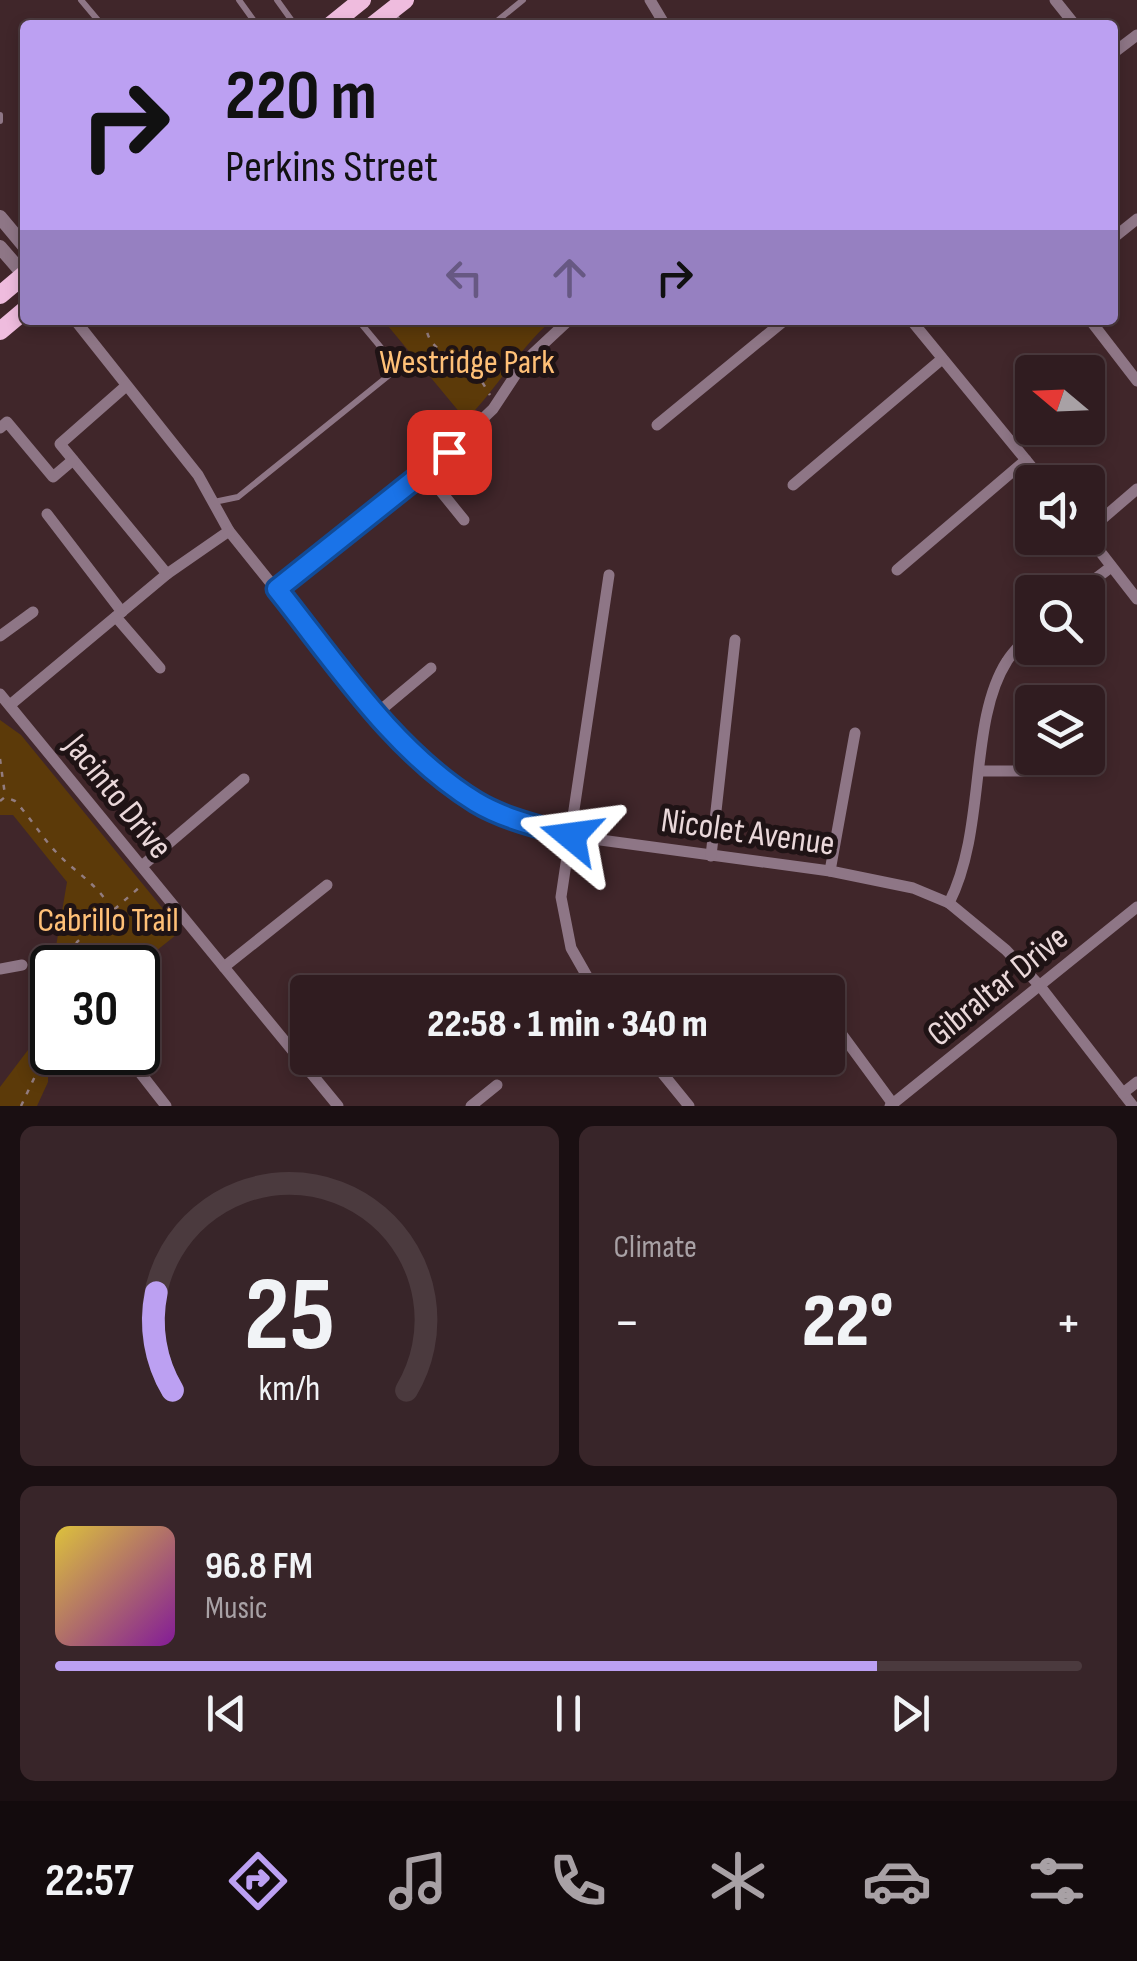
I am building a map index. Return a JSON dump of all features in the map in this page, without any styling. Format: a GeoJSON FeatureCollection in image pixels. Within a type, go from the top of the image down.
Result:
{"type":"FeatureCollection","features":[{"type":"Feature","properties":{"kind":"main road"},"geometry":{"type":"LineString","coordinates":[[337,20],[362,0]]}},
{"type":"Feature","properties":{"kind":"main road"},"geometry":{"type":"LineString","coordinates":[[0,295],[20,279]]}},
{"type":"Feature","properties":{"kind":"main road"},"geometry":{"type":"LineString","coordinates":[[0,331],[20,314]]}},
{"type":"Feature","properties":{"kind":"street"},"geometry":{"type":"LineString","coordinates":[[1055,0],[1072,20]]}},
{"type":"Feature","properties":{"kind":"street"},"geometry":{"type":"LineString","coordinates":[[0,217],[20,242]]}},
{"type":"Feature","properties":{"kind":"street"},"geometry":{"type":"LineString","coordinates":[[0,247],[20,269]]}},
{"type":"Feature","properties":{"kind":"street","name":"Nicolet Avenue"},"geometry":{"type":"LineString","coordinates":[[79,325],[180,450],[229,531],[376,714],[428,769],[480,804],[571,836],[830,872],[913,888],[949,903],[1006,950],[1040,986],[1134,1106]]}},
{"type":"Feature","properties":{"kind":"street"},"geometry":{"type":"LineString","coordinates":[[277,589],[426,473],[497,404],[524,362],[564,325]]}},
{"type":"Feature","properties":{"kind":"street"},"geometry":{"type":"LineString","coordinates":[[657,425],[779,325]]}},
{"type":"Feature","properties":{"kind":"street"},"geometry":{"type":"LineString","coordinates":[[916,325],[1030,465]]}},
{"type":"Feature","properties":{"kind":"street"},"geometry":{"type":"LineString","coordinates":[[1094,325],[1137,381]]}},
{"type":"Feature","properties":{"kind":"street"},"geometry":{"type":"LineString","coordinates":[[793,485],[942,359]]}},
{"type":"Feature","properties":{"kind":"street"},"geometry":{"type":"LineString","coordinates":[[126,386],[60,444],[167,574]]}},
{"type":"Feature","properties":{"kind":"street"},"geometry":{"type":"LineString","coordinates":[[0,428],[7,422],[53,477],[73,460]]}},
{"type":"Feature","properties":{"kind":"street"},"geometry":{"type":"LineString","coordinates":[[897,570],[1026,460]]}},
{"type":"Feature","properties":{"kind":"street"},"geometry":{"type":"LineString","coordinates":[[426,473],[464,520]]}},
{"type":"Feature","properties":{"kind":"street"},"geometry":{"type":"LineString","coordinates":[[1105,518],[1137,489]]}},
{"type":"Feature","properties":{"kind":"street"},"geometry":{"type":"LineString","coordinates":[[47,514],[160,668]]}},
{"type":"Feature","properties":{"kind":"street"},"geometry":{"type":"LineString","coordinates":[[10,706],[167,574],[229,531]]}},
{"type":"Feature","properties":{"kind":"street"},"geometry":{"type":"LineString","coordinates":[[1102,555],[1137,598]]}},
{"type":"Feature","properties":{"kind":"street"},"geometry":{"type":"LineString","coordinates":[[1101,575],[1111,568]]}},
{"type":"Feature","properties":{"kind":"street"},"geometry":{"type":"LineString","coordinates":[[586,975],[571,948],[561,897],[609,575]]}},
{"type":"Feature","properties":{"kind":"street"},"geometry":{"type":"LineString","coordinates":[[0,636],[32,612]]}},
{"type":"Feature","properties":{"kind":"street"},"geometry":{"type":"LineString","coordinates":[[711,856],[735,640]]}},
{"type":"Feature","properties":{"kind":"street"},"geometry":{"type":"LineString","coordinates":[[949,903],[969,855],[994,688],[1015,651]]}},
{"type":"Feature","properties":{"kind":"street"},"geometry":{"type":"LineString","coordinates":[[376,714],[431,668]]}},
{"type":"Feature","properties":{"kind":"street","name":"Jacinto Drive"},"geometry":{"type":"LineString","coordinates":[[0,694],[290,1049]]}},
{"type":"Feature","properties":{"kind":"street"},"geometry":{"type":"LineString","coordinates":[[830,872],[855,732]]}},
{"type":"Feature","properties":{"kind":"street"},"geometry":{"type":"LineString","coordinates":[[982,771],[1015,771]]}},
{"type":"Feature","properties":{"kind":"street"},"geometry":{"type":"LineString","coordinates":[[142,866],[244,779]]}},
{"type":"Feature","properties":{"kind":"street"},"geometry":{"type":"LineString","coordinates":[[224,967],[326,885]]}},
{"type":"Feature","properties":{"kind":"street","name":"Gibraltar Drive"},"geometry":{"type":"LineString","coordinates":[[892,1105],[1137,907]]}},
{"type":"Feature","properties":{"kind":"street"},"geometry":{"type":"LineString","coordinates":[[0,969],[22,965]]}},
{"type":"Feature","properties":{"kind":"street"},"geometry":{"type":"LineString","coordinates":[[845,1039],[892,1105]]}},
{"type":"Feature","properties":{"kind":"street"},"geometry":{"type":"LineString","coordinates":[[142,1075],[166,1106]]}},
{"type":"Feature","properties":{"kind":"street","name":"Jacinto Drive"},"geometry":{"type":"LineString","coordinates":[[312,1075],[338,1106]]}},
{"type":"Feature","properties":{"kind":"street"},"geometry":{"type":"LineString","coordinates":[[664,1075],[690,1106]]}},
{"type":"Feature","properties":{"kind":"street"},"geometry":{"type":"LineString","coordinates":[[1123,1093],[1137,1082]]}},
{"type":"Feature","properties":{"kind":"street"},"geometry":{"type":"LineString","coordinates":[[471,1106],[496,1085]]}},
{"type":"Feature","properties":{"kind":"lane"},"geometry":{"type":"LineString","coordinates":[[81,0],[98,20]]}},
{"type":"Feature","properties":{"kind":"lane"},"geometry":{"type":"LineString","coordinates":[[498,20],[523,0]]}},
{"type":"Feature","properties":{"kind":"lane"},"geometry":{"type":"LineString","coordinates":[[214,503],[238,497],[398,368],[362,325]]}},
{"type":"Feature","properties":{"kind":"path"},"geometry":{"type":"LineString","coordinates":[[425,325],[430,343],[446,355],[473,365],[497,404]]}},
{"type":"Feature","properties":{"kind":"path"},"geometry":{"type":"LineString","coordinates":[[0,760],[6,797]]}},
{"type":"Feature","properties":{"kind":"path"},"geometry":{"type":"LineString","coordinates":[[0,801],[6,797]]}},
{"type":"Feature","properties":{"kind":"path"},"geometry":{"type":"LineString","coordinates":[[6,797],[14,800],[84,882],[104,893],[111,910]]}},
{"type":"Feature","properties":{"kind":"path"},"geometry":{"type":"LineString","coordinates":[[75,945],[111,910],[152,880]]}},
{"type":"Feature","properties":{"kind":"path"},"geometry":{"type":"LineString","coordinates":[[22,965],[30,969]]}},
{"type":"Feature","properties":{"kind":"path"},"geometry":{"type":"LineString","coordinates":[[20,1106],[35,1075]]}},
{"type":"Feature","properties":{"kind":"green space","name":"Westridge Park"},"geometry":{"type":"Polygon","coordinates":[[[387,325],[547,325],[529,344],[466,420],[387,325]]]}},
{"type":"Feature","properties":{"kind":"green space","name":"Cabrillo Trail"},"geometry":{"type":"Polygon","coordinates":[[[0,720],[21,735],[181,931],[160,948],[56,945],[67,882],[13,815],[0,815],[0,720]]]}},
{"type":"Feature","properties":{"kind":"green space","name":"Cabrillo Trail"},"geometry":{"type":"Polygon","coordinates":[[[30,1047],[30,1075],[48,1075],[37,1106],[0,1106],[0,1087],[30,1047]]]}},
{"type":"Feature","properties":{"kind":"route"},"geometry":{"type":"LineString","coordinates":[[449,452],[277,589],[376,714],[428,769],[480,804],[571,836]]}}]}
